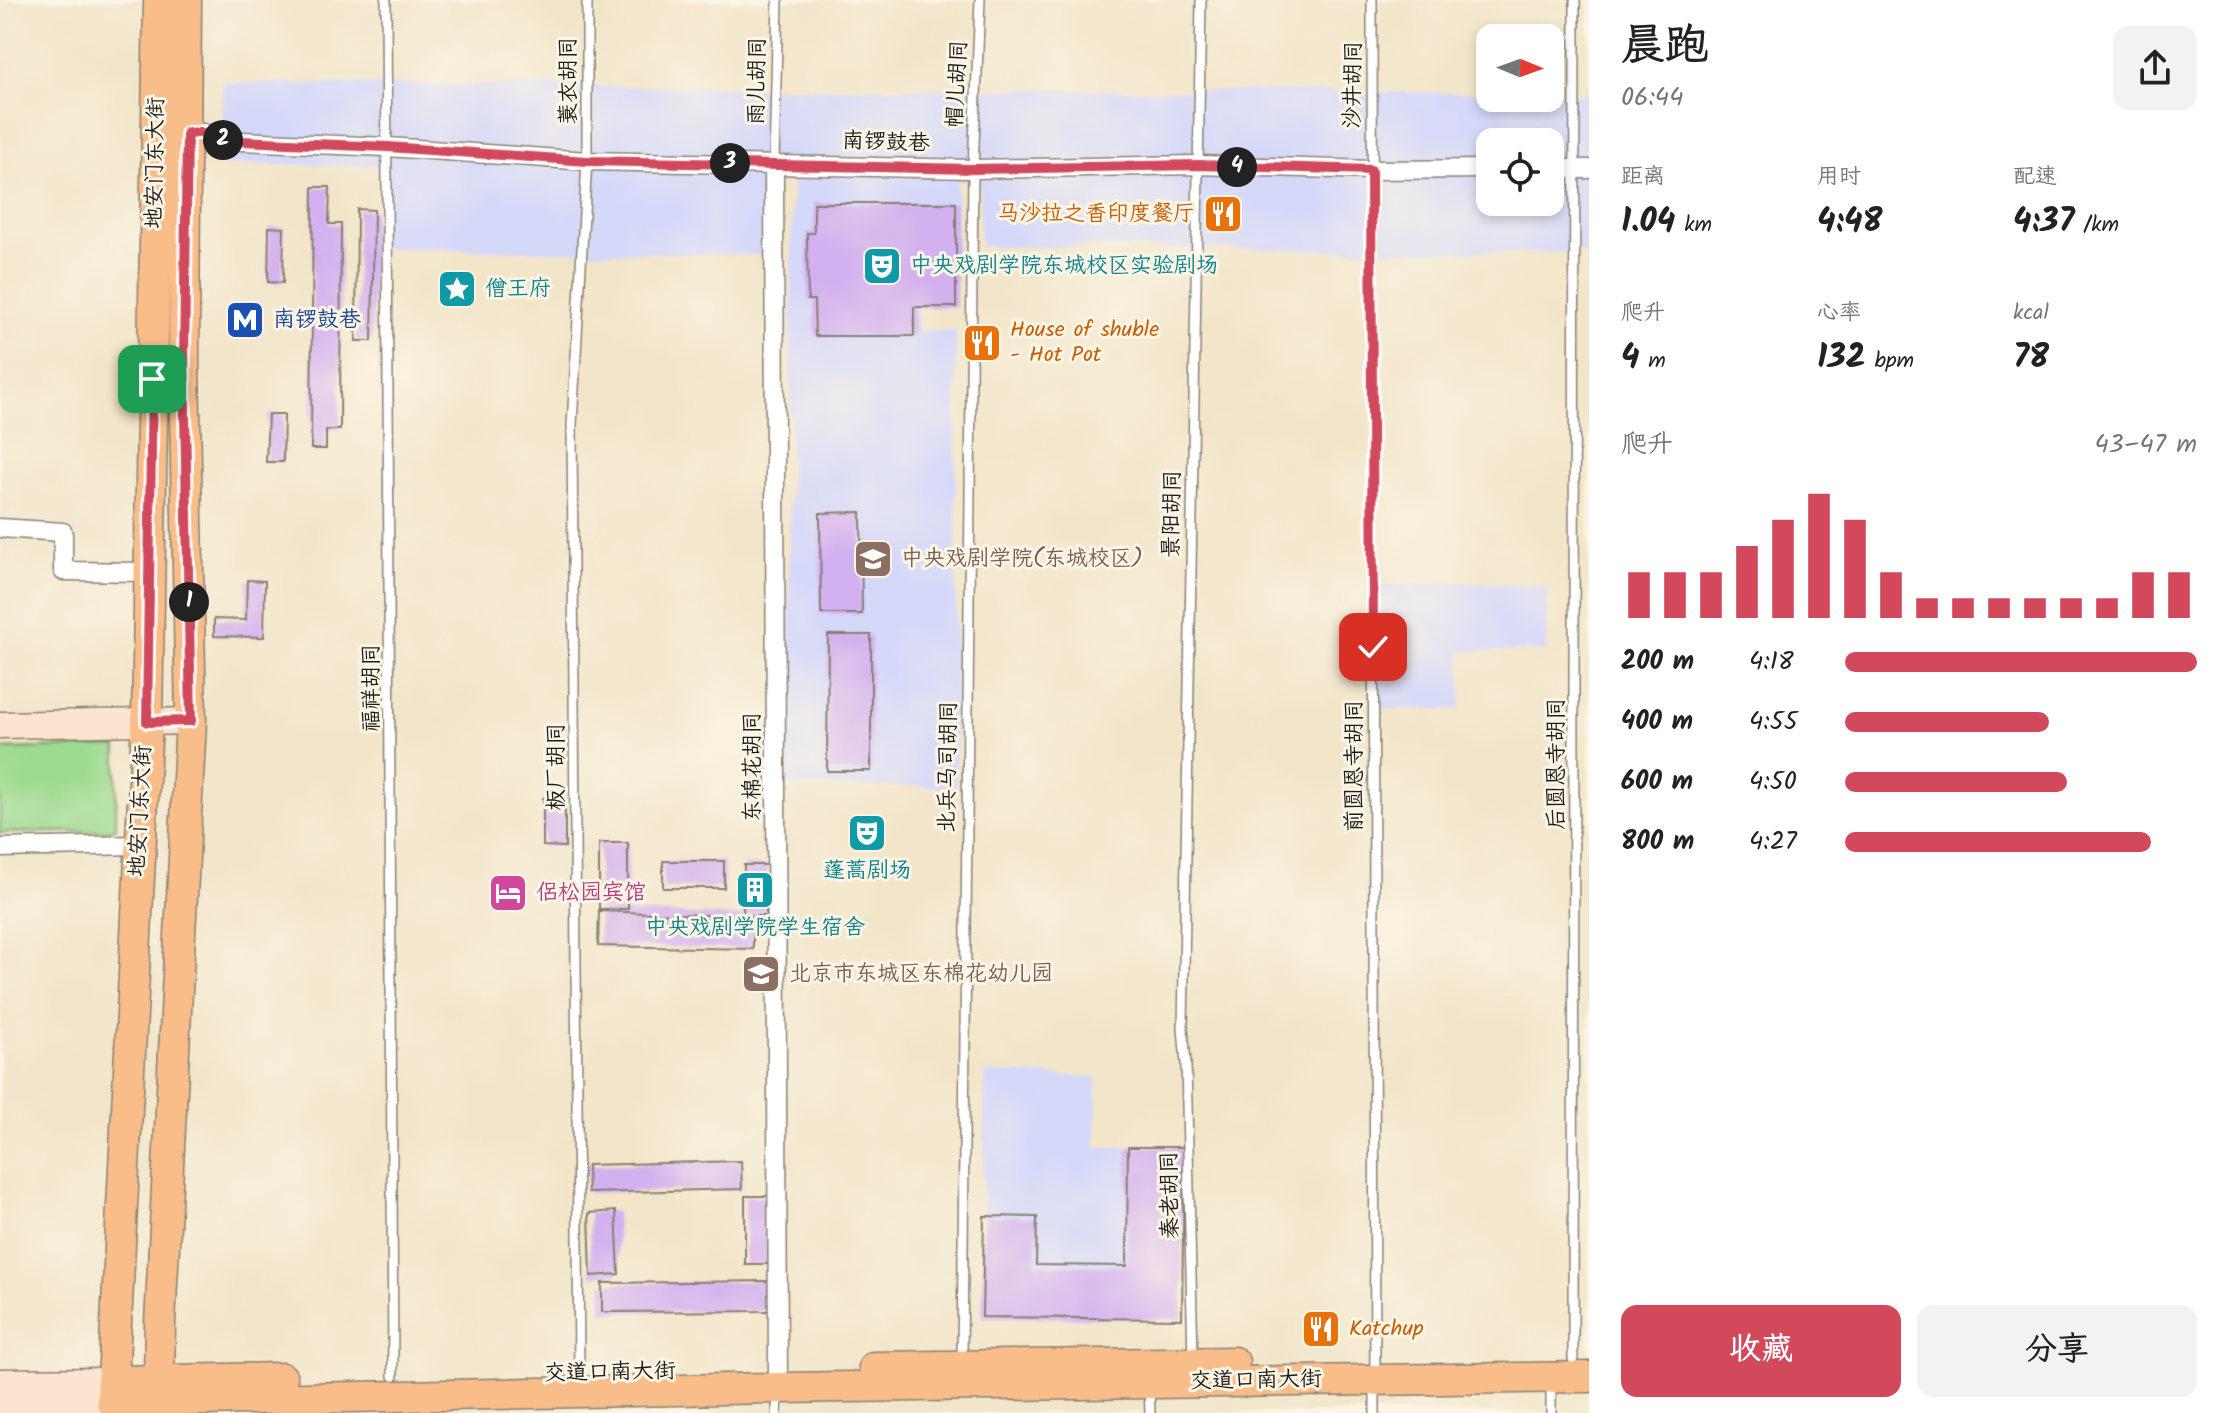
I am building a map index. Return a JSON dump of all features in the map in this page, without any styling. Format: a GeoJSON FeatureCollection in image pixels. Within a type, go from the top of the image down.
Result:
{"type":"FeatureCollection","features":[{"type":"Feature","properties":{"kind":"main road","name":"地安门东大街"},"geometry":{"type":"LineString","coordinates":[[112,1399],[147,722],[159,0]]}},
{"type":"Feature","properties":{"kind":"main road","name":"地安门东大街"},"geometry":{"type":"LineString","coordinates":[[153,1398],[191,721],[184,363],[186,0]]}},
{"type":"Feature","properties":{"kind":"main road"},"geometry":{"type":"LineString","coordinates":[[0,725],[191,721]]}},
{"type":"Feature","properties":{"kind":"main road","name":"交道口南大街"},"geometry":{"type":"LineString","coordinates":[[153,1398],[393,1376],[579,1373],[778,1391],[962,1365],[1193,1362],[1375,1370],[1576,1368]]}},
{"type":"Feature","properties":{"kind":"main road","name":"交道口南大街"},"geometry":{"type":"LineString","coordinates":[[153,1398],[778,1391],[1149,1398],[1375,1370]]}},
{"type":"Feature","properties":{"kind":"main road"},"geometry":{"type":"LineString","coordinates":[[0,1382],[112,1399]]}},
{"type":"Feature","properties":{"kind":"main road"},"geometry":{"type":"LineString","coordinates":[[0,1402],[153,1398]]}},
{"type":"Feature","properties":{"kind":"street","name":"南锣鼓巷"},"geometry":{"type":"LineString","coordinates":[[187,133],[203,133],[217,140],[388,147],[587,161],[973,169],[1198,165],[1371,170],[1476,169]]}},
{"type":"Feature","properties":{"kind":"street","name":"东棉花胡同"},"geometry":{"type":"LineString","coordinates":[[774,163],[778,1391]]}},
{"type":"Feature","properties":{"kind":"street"},"geometry":{"type":"LineString","coordinates":[[0,528],[63,532],[63,571],[148,572]]}},
{"type":"Feature","properties":{"kind":"street"},"geometry":{"type":"LineString","coordinates":[[0,848],[139,845]]}},
{"type":"Feature","properties":{"kind":"lane","name":"福祥胡同"},"geometry":{"type":"LineString","coordinates":[[386,0],[393,1376]]}},
{"type":"Feature","properties":{"kind":"lane","name":"蓑衣胡同"},"geometry":{"type":"LineString","coordinates":[[587,0],[587,161]]}},
{"type":"Feature","properties":{"kind":"lane","name":"雨儿胡同"},"geometry":{"type":"LineString","coordinates":[[774,163],[778,0]]}},
{"type":"Feature","properties":{"kind":"lane","name":"帽儿胡同"},"geometry":{"type":"LineString","coordinates":[[973,169],[980,0]]}},
{"type":"Feature","properties":{"kind":"lane","name":"景阳胡同"},"geometry":{"type":"LineString","coordinates":[[1183,1028],[1201,0]]}},
{"type":"Feature","properties":{"kind":"lane","name":"沙井胡同"},"geometry":{"type":"LineString","coordinates":[[1371,170],[1372,0]]}},
{"type":"Feature","properties":{"kind":"lane","name":"后圆恩寺胡同"},"geometry":{"type":"LineString","coordinates":[[1551,1413],[1576,1368],[1583,169],[1575,0]]}},
{"type":"Feature","properties":{"kind":"lane","name":"板厂胡同"},"geometry":{"type":"LineString","coordinates":[[579,1373],[572,425],[587,161]]}},
{"type":"Feature","properties":{"kind":"lane","name":"北兵马司胡同"},"geometry":{"type":"LineString","coordinates":[[962,1365],[973,169]]}},
{"type":"Feature","properties":{"kind":"lane","name":"前圆恩寺胡同"},"geometry":{"type":"LineString","coordinates":[[1371,170],[1375,1413]]}},
{"type":"Feature","properties":{"kind":"lane","name":"秦老胡同"},"geometry":{"type":"LineString","coordinates":[[1183,1028],[1193,1362]]}},
{"type":"Feature","properties":{"kind":"shaded area","name":"南锣鼓巷"},"geometry":{"type":"Polygon","coordinates":[[[223,83],[1476,93],[1476,112],[1564,112],[1564,94],[1589,94],[1589,253],[980,246],[980,180],[957,180],[956,307],[917,307],[917,331],[956,331],[956,787],[788,786],[792,180],[765,181],[764,255],[381,248],[382,165],[222,165],[223,83]]]}},
{"type":"Feature","properties":{"kind":"shaded area"},"geometry":{"type":"Polygon","coordinates":[[[1380,584],[1546,586],[1547,651],[1461,651],[1461,709],[1381,709],[1380,584]]]}},
{"type":"Feature","properties":{"kind":"shaded area"},"geometry":{"type":"Polygon","coordinates":[[[985,1073],[1097,1077],[1096,1147],[1184,1147],[1182,1319],[982,1317],[985,1073]]]}},
{"type":"Feature","properties":{"kind":"green space"},"geometry":{"type":"Polygon","coordinates":[[[117,746],[116,828],[105,831],[0,833],[0,749],[117,746]]]}},
{"type":"Feature","properties":{"kind":"building"},"geometry":{"type":"Polygon","coordinates":[[[313,187],[330,187],[329,224],[341,224],[340,430],[326,430],[326,449],[311,449],[313,187]]]}},
{"type":"Feature","properties":{"kind":"building","name":"中央戏剧学院东城校区实验剧场"},"geometry":{"type":"Polygon","coordinates":[[[814,203],[956,203],[956,307],[914,307],[914,336],[815,336],[814,300],[808,300],[807,233],[814,233],[814,203]]]}},
{"type":"Feature","properties":{"kind":"building"},"geometry":{"type":"Polygon","coordinates":[[[357,209],[374,210],[372,341],[356,341],[357,209]]]}},
{"type":"Feature","properties":{"kind":"building"},"geometry":{"type":"Polygon","coordinates":[[[269,227],[284,228],[283,283],[268,282],[269,227]]]}},
{"type":"Feature","properties":{"kind":"building"},"geometry":{"type":"Polygon","coordinates":[[[268,414],[284,414],[283,462],[266,462],[268,414]]]}},
{"type":"Feature","properties":{"kind":"building"},"geometry":{"type":"Polygon","coordinates":[[[861,512],[862,614],[821,614],[820,513],[861,512]]]}},
{"type":"Feature","properties":{"kind":"building"},"geometry":{"type":"Polygon","coordinates":[[[247,580],[265,581],[264,637],[214,636],[214,619],[246,620],[247,580]]]}},
{"type":"Feature","properties":{"kind":"building"},"geometry":{"type":"Polygon","coordinates":[[[828,635],[871,635],[871,771],[827,771],[828,635]]]}},
{"type":"Feature","properties":{"kind":"building"},"geometry":{"type":"Polygon","coordinates":[[[543,798],[565,798],[565,847],[543,846],[543,798]]]}},
{"type":"Feature","properties":{"kind":"building"},"geometry":{"type":"Polygon","coordinates":[[[599,843],[628,843],[628,909],[599,909],[599,843]]]}},
{"type":"Feature","properties":{"kind":"building"},"geometry":{"type":"Polygon","coordinates":[[[663,861],[724,861],[724,888],[663,888],[663,861]]]}},
{"type":"Feature","properties":{"kind":"building","name":"中央戏剧学院学生宿舍"},"geometry":{"type":"Polygon","coordinates":[[[744,865],[767,865],[766,916],[743,916],[744,865]]]}},
{"type":"Feature","properties":{"kind":"building"},"geometry":{"type":"Polygon","coordinates":[[[599,911],[753,917],[753,949],[598,946],[599,911]]]}},
{"type":"Feature","properties":{"kind":"building"},"geometry":{"type":"Polygon","coordinates":[[[1128,1147],[1184,1147],[1182,1319],[982,1317],[984,1216],[1037,1217],[1036,1265],[1127,1266],[1128,1147]]]}},
{"type":"Feature","properties":{"kind":"building"},"geometry":{"type":"Polygon","coordinates":[[[741,1161],[742,1189],[588,1193],[587,1165],[741,1161]]]}},
{"type":"Feature","properties":{"kind":"building"},"geometry":{"type":"Polygon","coordinates":[[[745,1196],[768,1196],[768,1264],[745,1264],[745,1196]]]}},
{"type":"Feature","properties":{"kind":"building"},"geometry":{"type":"Polygon","coordinates":[[[616,1211],[619,1274],[591,1276],[589,1213],[616,1211]]]}},
{"type":"Feature","properties":{"kind":"building"},"geometry":{"type":"Polygon","coordinates":[[[768,1281],[769,1311],[602,1312],[602,1283],[768,1281]]]}},
{"type":"Feature","properties":{"kind":"place","name":"马沙拉之香印度餐厅"},"geometry":{"type":"Point","coordinates":[1223,214]}},
{"type":"Feature","properties":{"kind":"place","name":"中央戏剧学院东城校区实验剧场"},"geometry":{"type":"Point","coordinates":[882,266]}},
{"type":"Feature","properties":{"kind":"place","name":"僧王府"},"geometry":{"type":"Point","coordinates":[457,289]}},
{"type":"Feature","properties":{"kind":"place","name":"南锣鼓巷"},"geometry":{"type":"Point","coordinates":[245,320]}},
{"type":"Feature","properties":{"kind":"place","name":"House of shuble - Hot Pot"},"geometry":{"type":"Point","coordinates":[982,343]}},
{"type":"Feature","properties":{"kind":"place","name":"中央戏剧学院(东城校区)"},"geometry":{"type":"Point","coordinates":[873,559]}},
{"type":"Feature","properties":{"kind":"place","name":"蓬蒿剧场"},"geometry":{"type":"Point","coordinates":[867,833]}},
{"type":"Feature","properties":{"kind":"place","name":"中央戏剧学院学生宿舍"},"geometry":{"type":"Point","coordinates":[755,890]}},
{"type":"Feature","properties":{"kind":"place","name":"侣松园宾馆"},"geometry":{"type":"Point","coordinates":[508,893]}},
{"type":"Feature","properties":{"kind":"place","name":"北京市东城区东棉花幼儿园"},"geometry":{"type":"Point","coordinates":[761,974]}},
{"type":"Feature","properties":{"kind":"place","name":"Katchup"},"geometry":{"type":"Point","coordinates":[1321,1329]}},
{"type":"Feature","properties":{"kind":"route"},"geometry":{"type":"LineString","coordinates":[[152,379],[147,722],[191,721],[184,363],[187,133],[203,133],[217,140],[388,147],[587,161],[973,169],[1198,165],[1371,170],[1373,647]]}}]}
